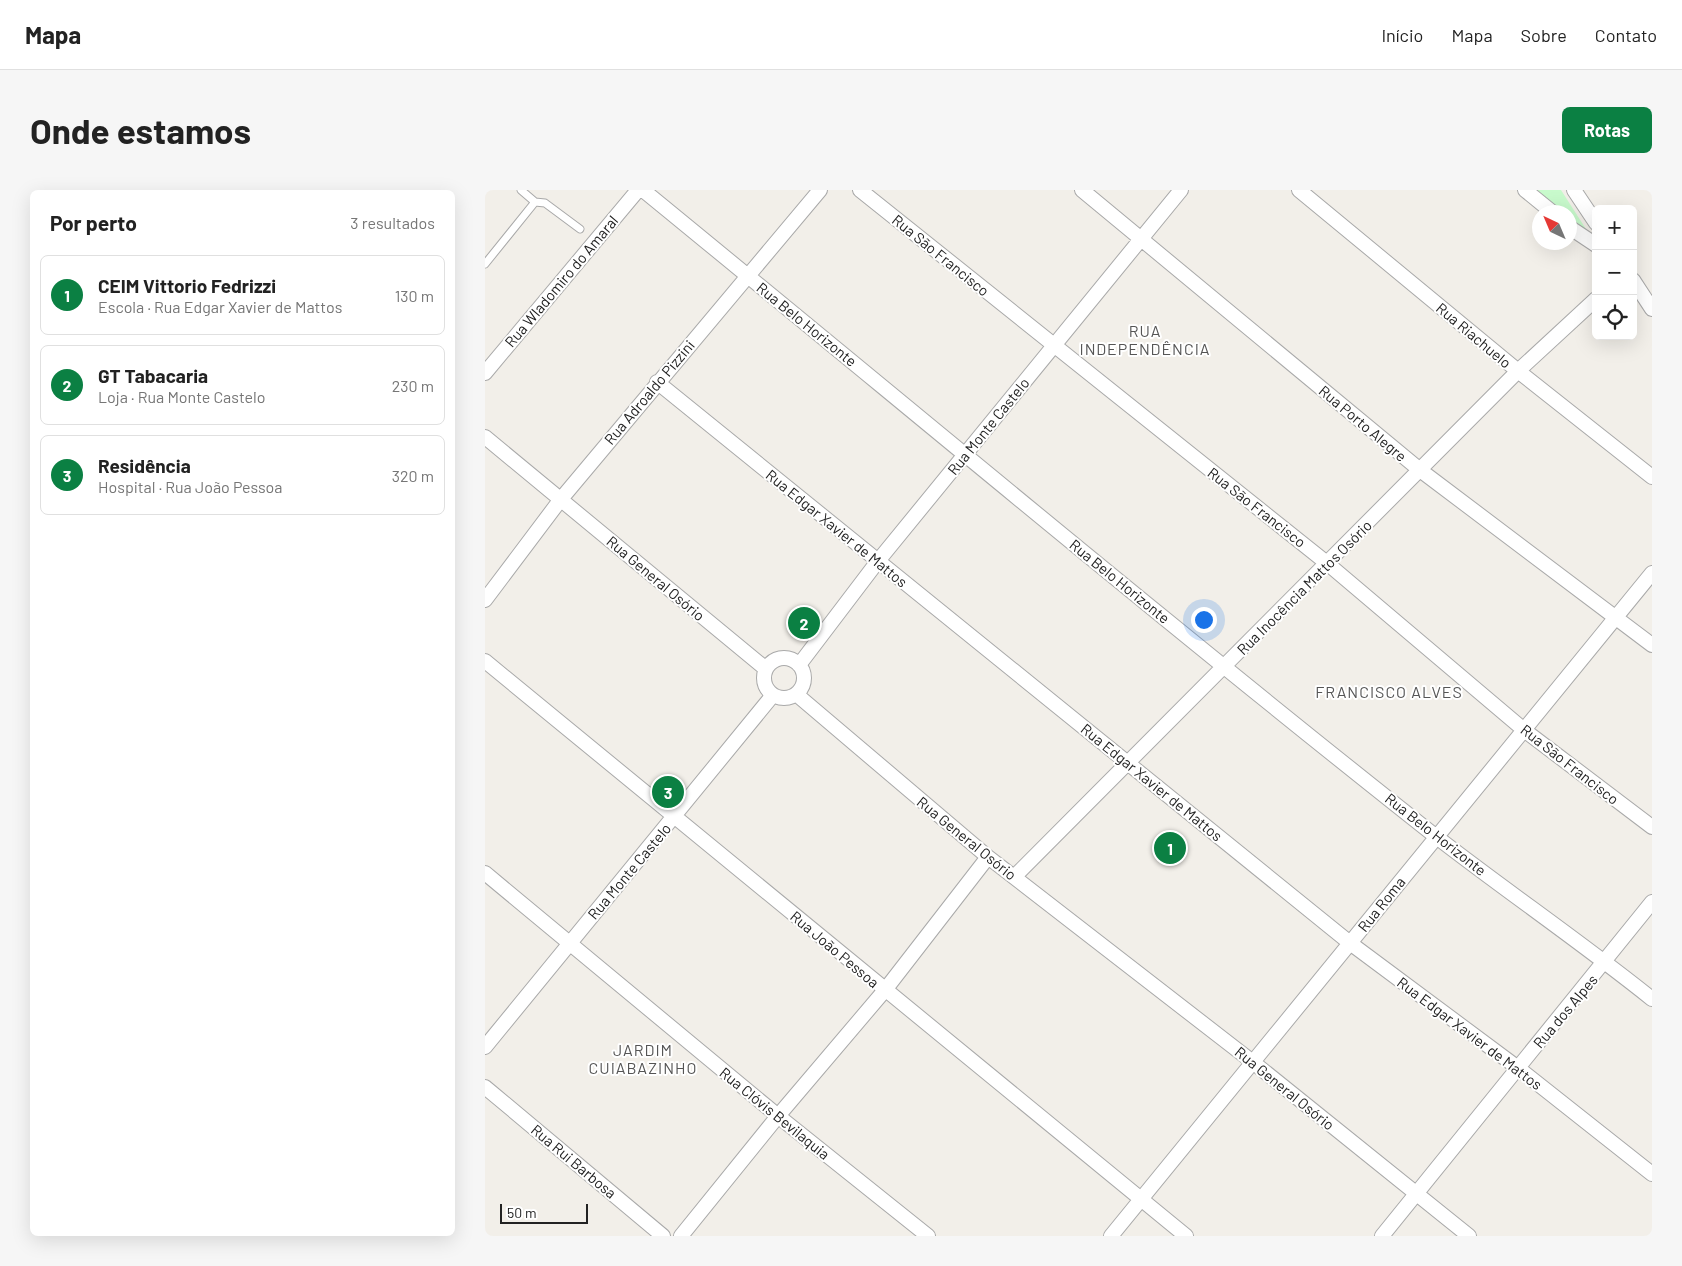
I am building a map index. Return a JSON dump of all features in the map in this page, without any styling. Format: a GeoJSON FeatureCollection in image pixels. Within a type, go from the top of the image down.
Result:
{"type":"FeatureCollection","features":[{"type":"Feature","properties":{"kind":"street","name":"Rua Wladomiro do Amaral"},"geometry":{"type":"LineString","coordinates":[[485,373],[638,190]]}},
{"type":"Feature","properties":{"kind":"street","name":"Rua Belo Horizonte"},"geometry":{"type":"LineString","coordinates":[[643,190],[1224,666],[1437,837],[1606,962],[1652,999]]}},
{"type":"Feature","properties":{"kind":"street","name":"Rua Adroaldo Pizzini"},"geometry":{"type":"LineString","coordinates":[[485,600],[561,499],[657,382],[820,190]]}},
{"type":"Feature","properties":{"kind":"street","name":"Rua São Francisco"},"geometry":{"type":"LineString","coordinates":[[860,190],[1328,564],[1524,730],[1652,827]]}},
{"type":"Feature","properties":{"kind":"street","name":"Rua Porto Alegre"},"geometry":{"type":"LineString","coordinates":[[1082,190],[1420,470],[1652,645]]}},
{"type":"Feature","properties":{"kind":"street","name":"Rua Monte Castelo"},"geometry":{"type":"LineString","coordinates":[[799,665],[878,561],[1181,190]]}},
{"type":"Feature","properties":{"kind":"street","name":"Rua Riachuelo"},"geometry":{"type":"LineString","coordinates":[[1299,190],[1518,371],[1652,477]]}},
{"type":"Feature","properties":{"kind":"street"},"geometry":{"type":"LineString","coordinates":[[1525,190],[1543,205]]}},
{"type":"Feature","properties":{"kind":"street"},"geometry":{"type":"LineString","coordinates":[[1577,191],[1592,216]]}},
{"type":"Feature","properties":{"kind":"street"},"geometry":{"type":"LineString","coordinates":[[1577,232],[1592,242]]}},
{"type":"Feature","properties":{"kind":"street"},"geometry":{"type":"LineString","coordinates":[[1637,286],[1651,306]]}},
{"type":"Feature","properties":{"kind":"street","name":"Rua Inocência Mattos Osório"},"geometry":{"type":"LineString","coordinates":[[1014,877],[1328,564],[1518,371],[1592,303]]}},
{"type":"Feature","properties":{"kind":"street","name":"Rua Edgar Xavier de Mattos"},"geometry":{"type":"LineString","coordinates":[[657,382],[1350,943],[1518,1068],[1652,1174]]}},
{"type":"Feature","properties":{"kind":"street","name":"Rua General Osório"},"geometry":{"type":"LineString","coordinates":[[485,437],[766,669]]}},
{"type":"Feature","properties":{"kind":"street","name":"Rua Roma"},"geometry":{"type":"LineString","coordinates":[[1111,1236],[1652,573]]}},
{"type":"Feature","properties":{"kind":"street"},"geometry":{"type":"LineString","coordinates":[[780,658],[793,660],[799,665],[804,676],[804,682],[795,694],[786,698],[773,695],[765,685],[766,669],[780,658]]}},
{"type":"Feature","properties":{"kind":"street","name":"Rua João Pessoa"},"geometry":{"type":"LineString","coordinates":[[485,661],[1186,1236]]}},
{"type":"Feature","properties":{"kind":"street","name":"Rua General Osório"},"geometry":{"type":"LineString","coordinates":[[795,694],[988,857],[1254,1063],[1469,1236]]}},
{"type":"Feature","properties":{"kind":"street","name":"Rua Monte Castelo"},"geometry":{"type":"LineString","coordinates":[[485,1047],[773,695]]}},
{"type":"Feature","properties":{"kind":"street"},"geometry":{"type":"LineString","coordinates":[[681,1236],[778,1116],[885,990],[988,857]]}},
{"type":"Feature","properties":{"kind":"street","name":"Rua Clóvis Bevilaquia"},"geometry":{"type":"LineString","coordinates":[[485,873],[778,1116],[928,1236]]}},
{"type":"Feature","properties":{"kind":"street","name":"Rua dos Alpes"},"geometry":{"type":"LineString","coordinates":[[1383,1236],[1606,962],[1652,902]]}},
{"type":"Feature","properties":{"kind":"street","name":"Rua Rui Barbosa"},"geometry":{"type":"LineString","coordinates":[[485,1086],[663,1236]]}},
{"type":"Feature","properties":{"kind":"lane"},"geometry":{"type":"LineString","coordinates":[[521,190],[535,202],[545,203],[580,229]]}},
{"type":"Feature","properties":{"kind":"lane"},"geometry":{"type":"LineString","coordinates":[[485,264],[535,202]]}},
{"type":"Feature","properties":{"kind":"green space"},"geometry":{"type":"Polygon","coordinates":[[[1533,190],[1561,190],[1571,205],[1551,205],[1533,190]]]}},
{"type":"Feature","properties":{"kind":"green space"},"geometry":{"type":"Polygon","coordinates":[[[1577,215],[1592,238],[1577,227],[1577,215]]]}},
{"type":"Feature","properties":{"kind":"place","name":"GT Tabacaria"},"geometry":{"type":"Point","coordinates":[804,623]}},
{"type":"Feature","properties":{"kind":"place","name":"Residência"},"geometry":{"type":"Point","coordinates":[668,792]}},
{"type":"Feature","properties":{"kind":"place","name":"CEIM Vittorio Fedrizzi"},"geometry":{"type":"Point","coordinates":[1170,848]}},
{"type":"Feature","properties":{"kind":"district","name":"RUA INDEPENDÊNCIA"},"geometry":{"type":"Point","coordinates":[1145,339]}},
{"type":"Feature","properties":{"kind":"district","name":"FRANCISCO ALVES"},"geometry":{"type":"Point","coordinates":[1389,691]}},
{"type":"Feature","properties":{"kind":"district","name":"JARDIM CUIABAZINHO"},"geometry":{"type":"Point","coordinates":[643,1058]}}]}
